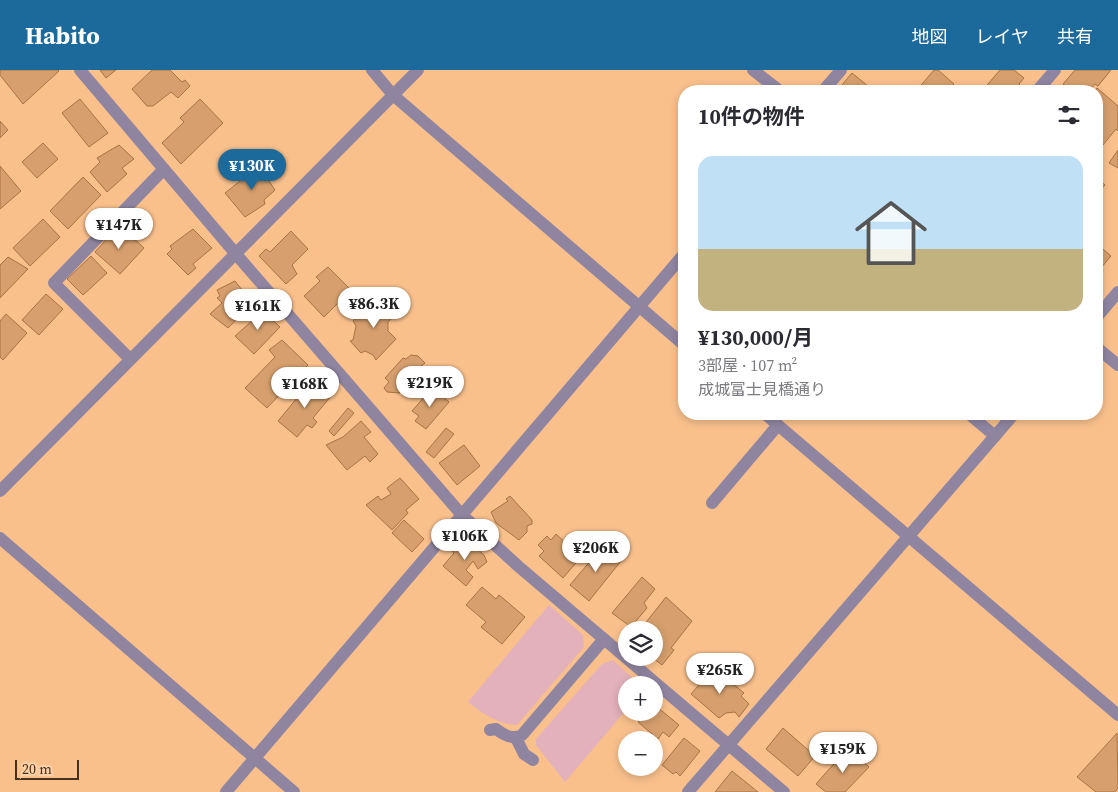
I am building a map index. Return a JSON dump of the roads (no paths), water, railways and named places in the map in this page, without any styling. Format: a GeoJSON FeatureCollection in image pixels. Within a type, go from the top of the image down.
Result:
{"type":"FeatureCollection","features":[{"type":"Feature","properties":{"kind":"street"},"geometry":{"type":"LineString","coordinates":[[80,70],[235,253],[461,514],[784,792]]}},
{"type":"Feature","properties":{"kind":"street"},"geometry":{"type":"LineString","coordinates":[[372,70],[393,95],[678,340]]}},
{"type":"Feature","properties":{"kind":"street"},"geometry":{"type":"LineString","coordinates":[[0,492],[418,70]]}},
{"type":"Feature","properties":{"kind":"street"},"geometry":{"type":"LineString","coordinates":[[753,70],[772,85]]}},
{"type":"Feature","properties":{"kind":"street"},"geometry":{"type":"LineString","coordinates":[[828,85],[841,70]]}},
{"type":"Feature","properties":{"kind":"street"},"geometry":{"type":"LineString","coordinates":[[1042,85],[1055,70]]}},
{"type":"Feature","properties":{"kind":"street"},"geometry":{"type":"LineString","coordinates":[[130,359],[54,283],[164,169]]}},
{"type":"Feature","properties":{"kind":"street"},"geometry":{"type":"LineString","coordinates":[[226,792],[678,261]]}},
{"type":"Feature","properties":{"kind":"street"},"geometry":{"type":"LineString","coordinates":[[1103,310],[1118,292]]}},
{"type":"Feature","properties":{"kind":"street"},"geometry":{"type":"LineString","coordinates":[[1103,353],[1118,365]]}},
{"type":"Feature","properties":{"kind":"street"},"geometry":{"type":"LineString","coordinates":[[772,420],[1118,715]]}},
{"type":"Feature","properties":{"kind":"street"},"geometry":{"type":"LineString","coordinates":[[976,420],[995,436]]}},
{"type":"Feature","properties":{"kind":"street"},"geometry":{"type":"LineString","coordinates":[[688,792],[1009,420]]}},
{"type":"Feature","properties":{"kind":"street"},"geometry":{"type":"LineString","coordinates":[[712,503],[778,425]]}},
{"type":"Feature","properties":{"kind":"street"},"geometry":{"type":"LineString","coordinates":[[0,538],[294,792]]}},
{"type":"Feature","properties":{"kind":"street"},"geometry":{"type":"LineString","coordinates":[[490,730],[496,729],[505,735],[516,738],[522,735],[604,639]]}},
{"type":"Feature","properties":{"kind":"street"},"geometry":{"type":"LineString","coordinates":[[516,738],[524,754],[533,760]]}}]}
